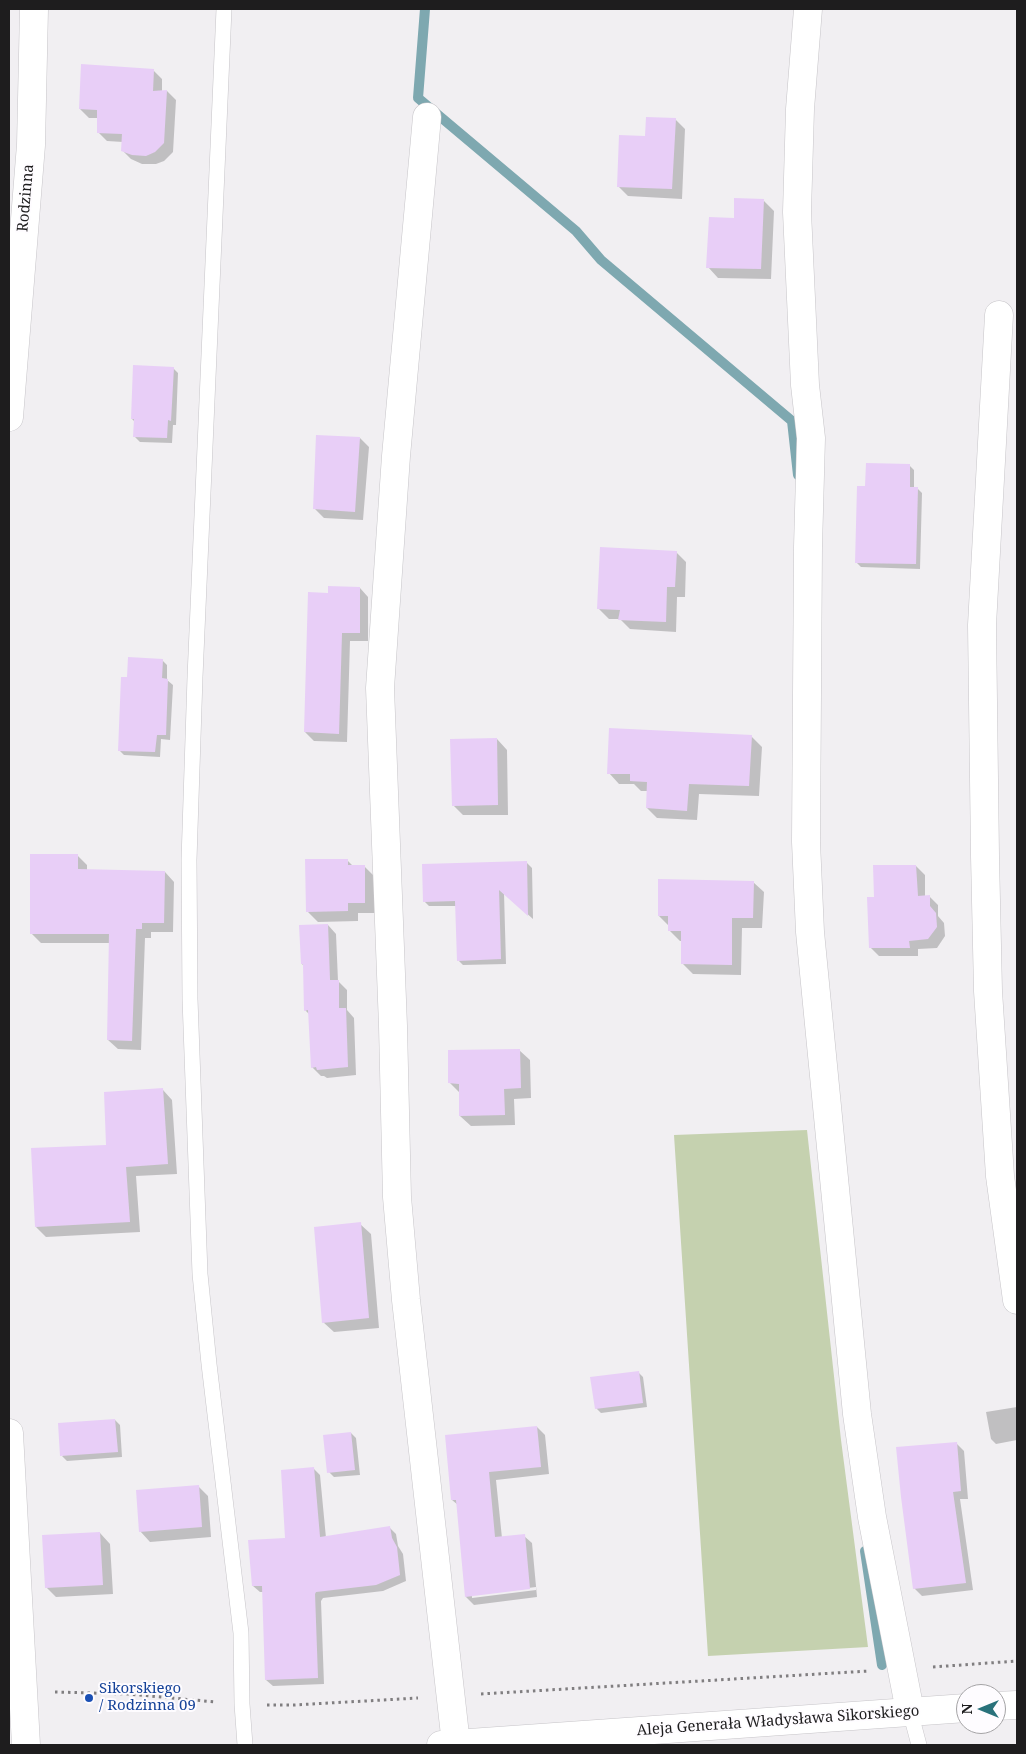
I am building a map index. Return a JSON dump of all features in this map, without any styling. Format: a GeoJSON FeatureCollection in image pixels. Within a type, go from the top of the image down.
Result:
{"type":"FeatureCollection","features":[{"type":"Feature","properties":{"kind":"street","name":"Rodzinna"},"geometry":{"type":"LineString","coordinates":[[9,417],[31,145],[34,9]]}},
{"type":"Feature","properties":{"kind":"street"},"geometry":{"type":"LineString","coordinates":[[808,9],[800,110],[798,212],[805,385],[811,438],[806,822],[810,932],[857,1414],[872,1517],[910,1711]]}},
{"type":"Feature","properties":{"kind":"street"},"geometry":{"type":"LineString","coordinates":[[427,117],[396,456],[380,688],[393,1026],[397,1197],[406,1300],[449,1696],[451,1745]]}},
{"type":"Feature","properties":{"kind":"street"},"geometry":{"type":"LineString","coordinates":[[999,316],[982,625],[985,847],[988,991],[1000,1176],[1017,1300]]}},
{"type":"Feature","properties":{"kind":"street"},"geometry":{"type":"LineString","coordinates":[[9,1433],[26,1745]]}},
{"type":"Feature","properties":{"kind":"street","name":"Aleja Generała Władysława Sikorskiego"},"geometry":{"type":"LineString","coordinates":[[451,1745],[956,1709]]}},
{"type":"Feature","properties":{"kind":"lane"},"geometry":{"type":"LineString","coordinates":[[224,9],[194,677],[189,860],[190,989],[200,1274],[208,1364],[241,1633],[242,1704],[246,1745]]}},
{"type":"Feature","properties":{"kind":"lane"},"geometry":{"type":"LineString","coordinates":[[910,1711],[919,1745]]}},
{"type":"Feature","properties":{"kind":"path"},"geometry":{"type":"LineString","coordinates":[[23,1697],[50,1692],[128,1694],[242,1704],[294,1705],[1017,1661]]}},
{"type":"Feature","properties":{"kind":"green space"},"geometry":{"type":"Polygon","coordinates":[[[807,1130],[841,1440],[868,1647],[708,1656],[674,1135],[807,1130]]]}},
{"type":"Feature","properties":{"kind":"building"},"geometry":{"type":"Polygon","coordinates":[[[81,64],[154,69],[153,91],[167,90],[164,143],[155,152],[146,156],[132,155],[121,151],[122,134],[97,133],[97,110],[79,109],[81,64]]]}},
{"type":"Feature","properties":{"kind":"building"},"geometry":{"type":"Polygon","coordinates":[[[646,117],[676,118],[672,189],[617,187],[619,135],[645,136],[646,117]]]}},
{"type":"Feature","properties":{"kind":"building"},"geometry":{"type":"Polygon","coordinates":[[[734,198],[764,199],[761,269],[706,268],[709,217],[734,218],[734,198]]]}},
{"type":"Feature","properties":{"kind":"building"},"geometry":{"type":"Polygon","coordinates":[[[133,365],[174,367],[171,421],[168,420],[167,438],[133,437],[134,419],[131,419],[133,365]]]}},
{"type":"Feature","properties":{"kind":"building"},"geometry":{"type":"Polygon","coordinates":[[[316,435],[360,437],[355,512],[313,509],[316,435]]]}},
{"type":"Feature","properties":{"kind":"building"},"geometry":{"type":"Polygon","coordinates":[[[866,463],[910,464],[910,487],[918,487],[916,564],[855,563],[857,486],[865,486],[866,463]]]}},
{"type":"Feature","properties":{"kind":"building"},"geometry":{"type":"Polygon","coordinates":[[[600,547],[677,551],[675,587],[667,587],[666,622],[618,620],[620,610],[597,609],[600,547]]]}},
{"type":"Feature","properties":{"kind":"building"},"geometry":{"type":"Polygon","coordinates":[[[328,586],[360,587],[360,633],[342,633],[339,734],[304,732],[308,592],[328,593],[328,586]]]}},
{"type":"Feature","properties":{"kind":"building"},"geometry":{"type":"Polygon","coordinates":[[[128,657],[163,659],[162,678],[168,679],[166,735],[157,735],[155,752],[118,751],[121,677],[127,677],[128,657]]]}},
{"type":"Feature","properties":{"kind":"building"},"geometry":{"type":"Polygon","coordinates":[[[609,728],[752,735],[749,786],[689,784],[687,811],[646,808],[647,782],[630,781],[630,774],[607,774],[609,728]]]}},
{"type":"Feature","properties":{"kind":"building"},"geometry":{"type":"Polygon","coordinates":[[[497,738],[498,805],[452,806],[450,739],[497,738]]]}},
{"type":"Feature","properties":{"kind":"building"},"geometry":{"type":"Polygon","coordinates":[[[30,854],[78,854],[78,869],[165,871],[164,923],[142,923],[142,929],[136,929],[132,1041],[107,1040],[109,934],[30,934],[30,854]]]}},
{"type":"Feature","properties":{"kind":"building"},"geometry":{"type":"Polygon","coordinates":[[[305,859],[348,859],[348,865],[365,865],[365,903],[348,903],[348,911],[306,912],[305,859]]]}},
{"type":"Feature","properties":{"kind":"building"},"geometry":{"type":"Polygon","coordinates":[[[527,861],[528,916],[499,890],[501,959],[457,961],[455,901],[423,902],[422,864],[527,861]]]}},
{"type":"Feature","properties":{"kind":"building"},"geometry":{"type":"Polygon","coordinates":[[[873,865],[916,865],[918,896],[930,895],[930,906],[936,913],[937,927],[928,939],[909,941],[910,948],[869,948],[867,897],[874,897],[873,865]]]}},
{"type":"Feature","properties":{"kind":"building"},"geometry":{"type":"Polygon","coordinates":[[[658,879],[754,881],[753,918],[732,918],[732,965],[681,964],[681,931],[668,931],[668,916],[658,916],[658,879]]]}},
{"type":"Feature","properties":{"kind":"building"},"geometry":{"type":"Polygon","coordinates":[[[328,924],[330,980],[339,980],[339,1008],[346,1008],[348,1067],[317,1070],[316,1067],[311,1068],[308,1010],[304,1011],[303,964],[301,964],[299,925],[328,924]]]}},
{"type":"Feature","properties":{"kind":"building"},"geometry":{"type":"Polygon","coordinates":[[[520,1049],[521,1088],[504,1089],[505,1115],[459,1116],[459,1084],[448,1083],[448,1050],[520,1049]]]}},
{"type":"Feature","properties":{"kind":"building"},"geometry":{"type":"Polygon","coordinates":[[[163,1088],[168,1164],[126,1167],[130,1222],[35,1227],[31,1148],[106,1145],[104,1092],[163,1088]]]}},
{"type":"Feature","properties":{"kind":"building"},"geometry":{"type":"Polygon","coordinates":[[[361,1222],[369,1318],[322,1323],[314,1227],[361,1222]]]}},
{"type":"Feature","properties":{"kind":"building"},"geometry":{"type":"Polygon","coordinates":[[[639,1371],[643,1403],[595,1409],[590,1377],[639,1371]]]}},
{"type":"Feature","properties":{"kind":"building"},"geometry":{"type":"Polygon","coordinates":[[[115,1419],[118,1452],[60,1456],[58,1423],[115,1419]]]}},
{"type":"Feature","properties":{"kind":"building"},"geometry":{"type":"Polygon","coordinates":[[[537,1426],[541,1467],[489,1472],[495,1537],[525,1534],[530,1589],[465,1597],[456,1500],[451,1500],[445,1435],[537,1426]]]}},
{"type":"Feature","properties":{"kind":"building"},"geometry":{"type":"Polygon","coordinates":[[[351,1432],[355,1470],[327,1473],[323,1435],[351,1432]]]}},
{"type":"Feature","properties":{"kind":"building"},"geometry":{"type":"Polygon","coordinates":[[[957,1442],[961,1491],[953,1492],[966,1583],[913,1589],[896,1447],[957,1442]]]}},
{"type":"Feature","properties":{"kind":"building"},"geometry":{"type":"Polygon","coordinates":[[[314,1467],[320,1537],[390,1526],[392,1538],[397,1547],[400,1575],[376,1585],[316,1592],[318,1678],[265,1680],[262,1586],[252,1586],[248,1540],[285,1538],[281,1470],[314,1467]]]}},
{"type":"Feature","properties":{"kind":"building"},"geometry":{"type":"Polygon","coordinates":[[[199,1485],[202,1527],[139,1532],[136,1490],[199,1485]]]}},
{"type":"Feature","properties":{"kind":"building"},"geometry":{"type":"Polygon","coordinates":[[[100,1532],[103,1585],[45,1588],[42,1535],[100,1532]]]}},
{"type":"Feature","properties":{"kind":"waterway"},"geometry":{"type":"LineString","coordinates":[[425,9],[418,98],[576,231],[601,260],[792,421],[798,475]]}},
{"type":"Feature","properties":{"kind":"waterway"},"geometry":{"type":"LineString","coordinates":[[865,1551],[882,1665]]}},
{"type":"Feature","properties":{"kind":"place","name":"Sikorskiego / Rodzinna 09"},"geometry":{"type":"Point","coordinates":[89,1698]}}]}
